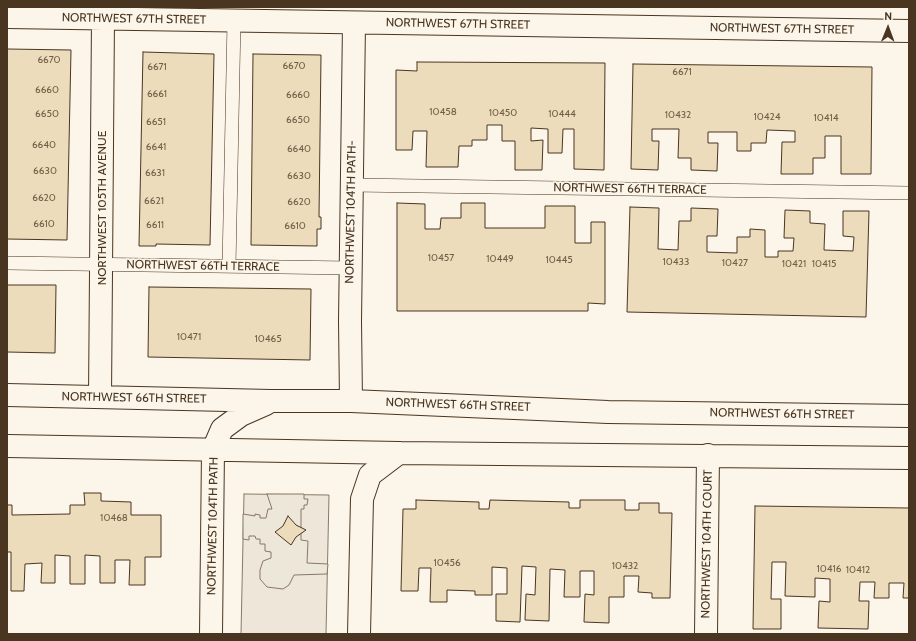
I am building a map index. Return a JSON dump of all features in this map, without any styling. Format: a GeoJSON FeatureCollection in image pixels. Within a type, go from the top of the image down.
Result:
{"type":"FeatureCollection","features":[{"type":"Feature","properties":{"kind":"street","name":"NORTHWEST 67TH STREET"},"geometry":{"type":"LineString","coordinates":[[7,17],[909,31]]}},
{"type":"Feature","properties":{"kind":"street","name":"NORTHWEST 105TH AVENUE"},"geometry":{"type":"LineString","coordinates":[[100,397],[103,18]]}},
{"type":"Feature","properties":{"kind":"street","name":"NORTHWEST 104TH PATH-"},"geometry":{"type":"LineString","coordinates":[[351,401],[350,268],[354,23]]}},
{"type":"Feature","properties":{"kind":"street","name":"NORTHWEST 66TH STREET"},"geometry":{"type":"LineString","coordinates":[[7,395],[271,401],[351,401],[608,412],[909,416]]}},
{"type":"Feature","properties":{"kind":"street","name":"NORTHWEST 104TH PATH"},"geometry":{"type":"LineString","coordinates":[[211,634],[213,450],[222,429],[241,415],[271,401]]}},
{"type":"Feature","properties":{"kind":"street"},"geometry":{"type":"LineString","coordinates":[[7,446],[399,454],[708,455],[909,458]]}},
{"type":"Feature","properties":{"kind":"street"},"geometry":{"type":"LineString","coordinates":[[359,634],[362,499],[370,475],[399,454]]}},
{"type":"Feature","properties":{"kind":"street","name":"NORTHWEST 104TH COURT"},"geometry":{"type":"LineString","coordinates":[[706,634],[708,455]]}},
{"type":"Feature","properties":{"kind":"lane"},"geometry":{"type":"LineString","coordinates":[[229,266],[234,21]]}},
{"type":"Feature","properties":{"kind":"lane","name":"NORTHWEST 66TH TERRACE"},"geometry":{"type":"LineString","coordinates":[[352,185],[909,193]]}},
{"type":"Feature","properties":{"kind":"lane","name":"NORTHWEST 66TH TERRACE"},"geometry":{"type":"LineString","coordinates":[[7,263],[350,268]]}},
{"type":"Feature","properties":{"kind":"shaded area"},"geometry":{"type":"Polygon","coordinates":[[[244,494],[329,495],[326,634],[241,634],[244,494]]]}},
{"type":"Feature","properties":{"kind":"shaded area"},"geometry":{"type":"Polygon","coordinates":[[[267,494],[304,494],[304,499],[308,499],[307,505],[304,505],[304,509],[301,509],[301,540],[308,541],[307,563],[328,564],[327,574],[294,575],[289,585],[283,589],[267,587],[260,579],[260,570],[263,561],[271,558],[271,552],[265,551],[265,544],[260,544],[260,539],[256,539],[255,536],[249,536],[249,540],[243,539],[243,514],[255,516],[255,514],[260,515],[260,518],[266,518],[268,509],[272,509],[267,494]]]}},
{"type":"Feature","properties":{"kind":"building"},"geometry":{"type":"Polygon","coordinates":[[[7,49],[71,50],[67,240],[7,239],[7,49]]]}},
{"type":"Feature","properties":{"kind":"building"},"geometry":{"type":"Polygon","coordinates":[[[143,52],[214,54],[210,245],[156,244],[156,246],[139,246],[143,52]]]}},
{"type":"Feature","properties":{"kind":"building"},"geometry":{"type":"Polygon","coordinates":[[[253,54],[321,55],[319,217],[321,217],[321,229],[317,229],[317,246],[251,245],[253,54]]]}},
{"type":"Feature","properties":{"kind":"building"},"geometry":{"type":"Polygon","coordinates":[[[417,62],[605,63],[604,170],[574,169],[574,129],[563,129],[562,153],[548,153],[548,129],[531,128],[531,141],[543,140],[542,170],[515,170],[515,141],[502,141],[502,125],[487,125],[487,140],[472,140],[472,146],[459,146],[458,167],[426,167],[427,131],[413,131],[412,150],[396,150],[396,70],[417,71],[417,62]]]}},
{"type":"Feature","properties":{"kind":"building"},"geometry":{"type":"Polygon","coordinates":[[[633,64],[872,67],[871,174],[841,174],[841,136],[825,136],[825,158],[813,158],[813,174],[781,174],[782,142],[795,142],[795,131],[767,130],[766,143],[751,143],[751,151],[737,151],[737,132],[708,132],[708,143],[718,143],[717,171],[691,170],[691,158],[678,158],[679,129],[652,129],[652,141],[659,141],[658,170],[631,169],[633,64]]]}},
{"type":"Feature","properties":{"kind":"building"},"geometry":{"type":"Polygon","coordinates":[[[397,203],[425,204],[425,229],[440,229],[441,218],[461,218],[461,203],[485,203],[485,228],[545,228],[545,206],[575,206],[575,243],[591,243],[591,222],[605,222],[605,304],[588,303],[588,311],[397,311],[397,203]]]}},
{"type":"Feature","properties":{"kind":"building"},"geometry":{"type":"Polygon","coordinates":[[[630,207],[659,208],[658,249],[678,250],[679,221],[691,221],[691,208],[718,209],[717,236],[707,236],[707,252],[737,253],[737,237],[750,237],[750,229],[765,230],[765,257],[778,257],[778,251],[793,251],[794,238],[784,238],[785,210],[810,211],[810,223],[825,224],[824,250],[853,251],[854,237],[843,236],[843,211],[869,211],[866,317],[627,312],[630,207]]]}},
{"type":"Feature","properties":{"kind":"building"},"geometry":{"type":"Polygon","coordinates":[[[7,285],[56,285],[55,353],[7,352],[7,285]]]}},
{"type":"Feature","properties":{"kind":"building"},"geometry":{"type":"Polygon","coordinates":[[[149,287],[311,289],[310,360],[148,357],[149,287]]]}},
{"type":"Feature","properties":{"kind":"building"},"geometry":{"type":"Polygon","coordinates":[[[84,493],[101,493],[101,501],[131,502],[131,515],[161,515],[161,557],[145,557],[145,585],[129,585],[130,560],[115,560],[115,583],[100,583],[100,556],[85,555],[85,584],[70,584],[70,556],[55,555],[55,583],[41,583],[42,563],[25,564],[24,591],[11,591],[11,552],[7,552],[7,505],[12,505],[12,515],[70,514],[70,505],[85,505],[84,493]]]}},
{"type":"Feature","properties":{"kind":"building"},"geometry":{"type":"Polygon","coordinates":[[[416,500],[479,502],[479,509],[489,509],[490,500],[569,502],[569,508],[580,508],[580,500],[625,500],[625,510],[639,510],[639,503],[659,503],[659,513],[672,513],[670,598],[652,598],[652,593],[638,592],[639,576],[624,576],[624,597],[609,597],[609,623],[584,622],[585,594],[594,595],[594,571],[580,571],[580,597],[564,597],[565,570],[550,569],[549,621],[525,620],[526,594],[535,595],[536,567],[522,566],[520,622],[496,621],[496,594],[507,594],[507,568],[492,567],[492,595],[475,595],[475,591],[447,590],[447,602],[430,602],[431,568],[419,568],[418,591],[401,591],[403,509],[416,509],[416,500]]]}},
{"type":"Feature","properties":{"kind":"building"},"geometry":{"type":"Polygon","coordinates":[[[755,506],[909,508],[909,598],[903,598],[904,583],[889,583],[889,598],[874,598],[875,582],[860,582],[859,601],[869,601],[868,629],[818,628],[819,601],[830,602],[830,579],[815,578],[815,597],[785,596],[786,562],[772,562],[771,599],[781,599],[781,629],[753,629],[755,506]]]}},
{"type":"Feature","properties":{"kind":"building"},"geometry":{"type":"Polygon","coordinates":[[[288,516],[296,525],[306,530],[296,537],[291,545],[275,532],[283,526],[288,516]]]}}]}
